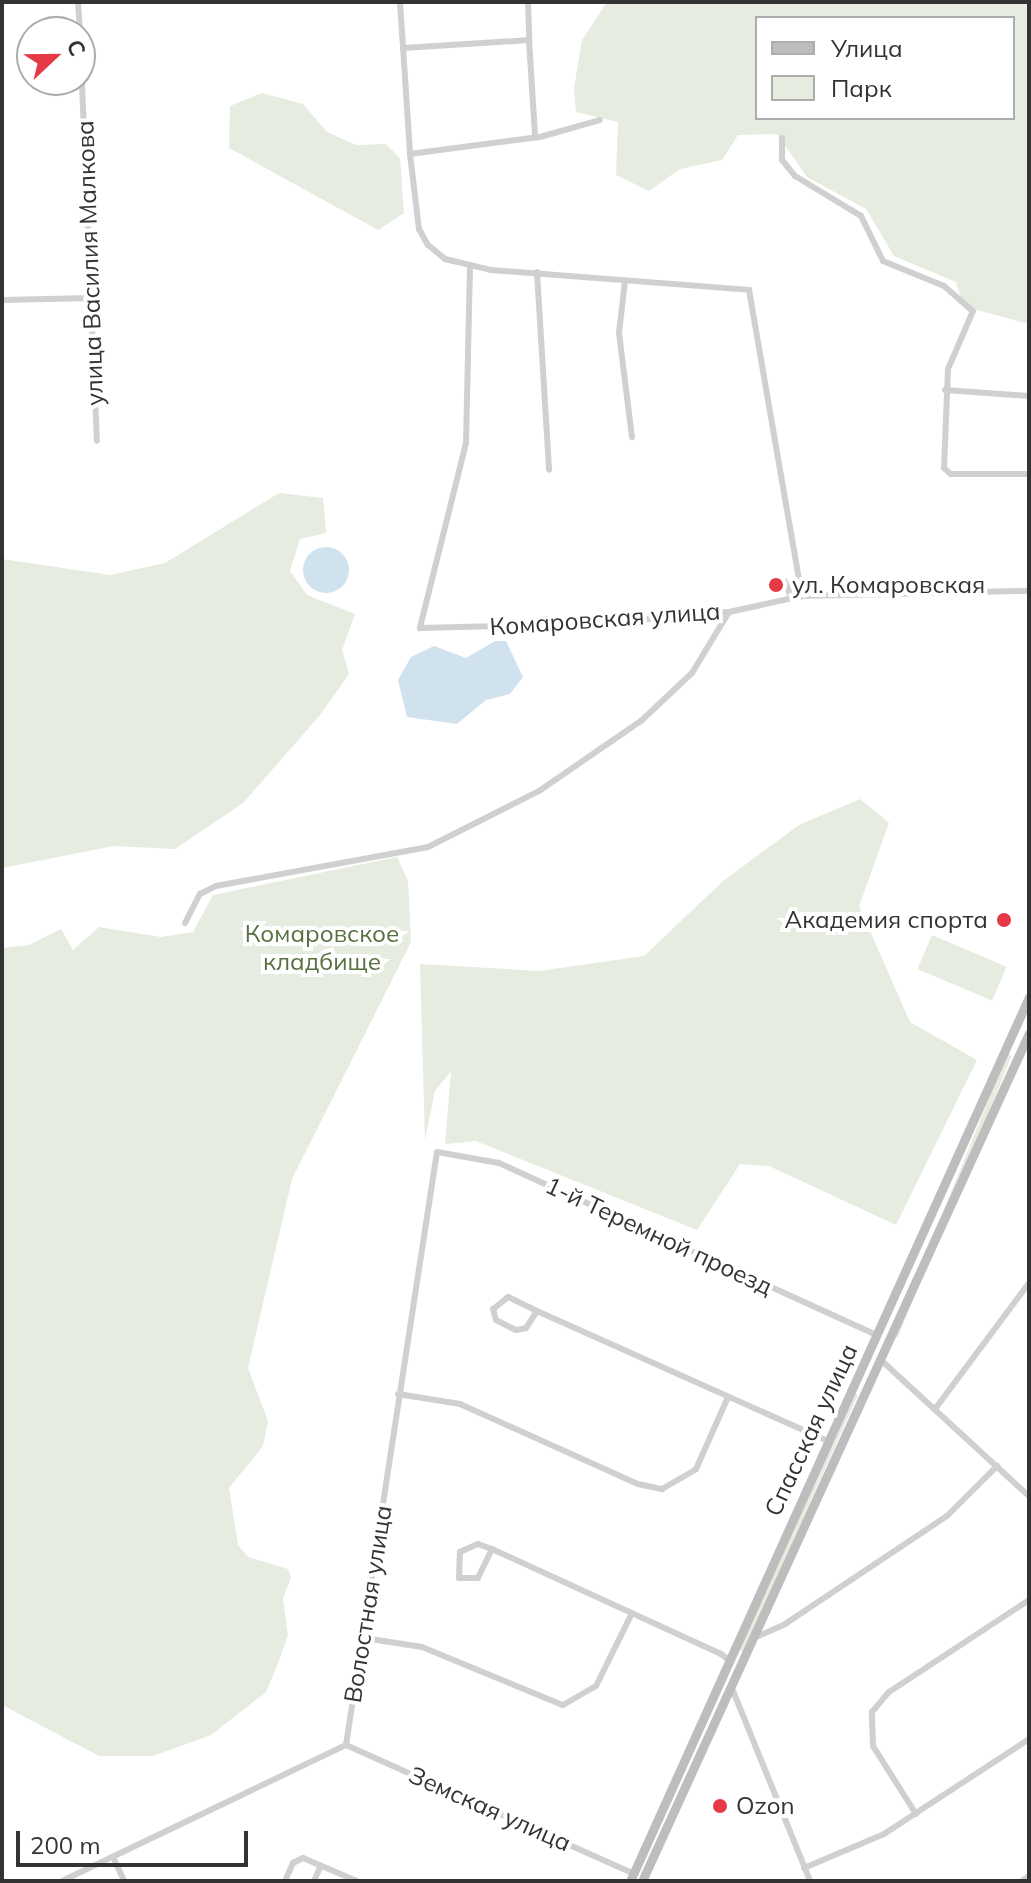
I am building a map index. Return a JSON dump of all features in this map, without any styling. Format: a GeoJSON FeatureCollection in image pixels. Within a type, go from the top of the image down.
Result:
{"type":"FeatureCollection","features":[{"type":"Feature","properties":{"kind":"street"},"geometry":{"type":"LineString","coordinates":[[400,2],[410,154],[419,229],[445,259],[470,266],[749,290],[800,585],[800,596],[788,595],[786,582],[794,579],[800,585]]}},
{"type":"Feature","properties":{"kind":"street"},"geometry":{"type":"LineString","coordinates":[[528,2],[535,135]]}},
{"type":"Feature","properties":{"kind":"street"},"geometry":{"type":"LineString","coordinates":[[403,48],[529,40]]}},
{"type":"Feature","properties":{"kind":"street","name":"улица Василия Малкова"},"geometry":{"type":"LineString","coordinates":[[83,96],[97,441]]}},
{"type":"Feature","properties":{"kind":"street"},"geometry":{"type":"LineString","coordinates":[[410,154],[535,135],[600,120]]}},
{"type":"Feature","properties":{"kind":"street"},"geometry":{"type":"LineString","coordinates":[[782,138],[782,160],[795,176],[861,216],[883,261],[964,299],[973,311],[945,390],[944,468],[951,474],[1029,474]]}},
{"type":"Feature","properties":{"kind":"street","name":"Комаровская улица"},"geometry":{"type":"LineString","coordinates":[[470,266],[466,443],[420,628],[729,612],[800,596],[1029,591]]}},
{"type":"Feature","properties":{"kind":"street"},"geometry":{"type":"LineString","coordinates":[[537,272],[549,470]]}},
{"type":"Feature","properties":{"kind":"street"},"geometry":{"type":"LineString","coordinates":[[625,281],[619,333],[632,437]]}},
{"type":"Feature","properties":{"kind":"street"},"geometry":{"type":"LineString","coordinates":[[2,300],[92,298]]}},
{"type":"Feature","properties":{"kind":"street"},"geometry":{"type":"LineString","coordinates":[[945,390],[1029,396]]}},
{"type":"Feature","properties":{"kind":"street"},"geometry":{"type":"LineString","coordinates":[[185,923],[200,894],[216,886],[428,847],[539,791],[641,721],[692,673],[729,612]]}},
{"type":"Feature","properties":{"kind":"street","name":"Спасская улица"},"geometry":{"type":"LineString","coordinates":[[635,1879],[729,1660],[1029,997]]}},
{"type":"Feature","properties":{"kind":"street","name":"Спасская улица"},"geometry":{"type":"LineString","coordinates":[[635,1879],[754,1638],[1029,1033]]}},
{"type":"Feature","properties":{"kind":"street","name":"1-й Теремной проезд"},"geometry":{"type":"LineString","coordinates":[[437,1152],[499,1163],[877,1335]]}},
{"type":"Feature","properties":{"kind":"street","name":"Волостная улица"},"geometry":{"type":"LineString","coordinates":[[346,1745],[437,1152]]}},
{"type":"Feature","properties":{"kind":"street"},"geometry":{"type":"LineString","coordinates":[[935,1409],[1029,1283]]}},
{"type":"Feature","properties":{"kind":"street"},"geometry":{"type":"LineString","coordinates":[[537,1311],[526,1328],[516,1330],[496,1320],[493,1309],[508,1297],[827,1441]]}},
{"type":"Feature","properties":{"kind":"street"},"geometry":{"type":"LineString","coordinates":[[882,1361],[1029,1496]]}},
{"type":"Feature","properties":{"kind":"street"},"geometry":{"type":"LineString","coordinates":[[398,1394],[460,1404],[638,1484],[662,1489],[696,1469],[728,1397]]}},
{"type":"Feature","properties":{"kind":"street"},"geometry":{"type":"LineString","coordinates":[[754,1638],[785,1624],[947,1516],[997,1466]]}},
{"type":"Feature","properties":{"kind":"street"},"geometry":{"type":"LineString","coordinates":[[1022,1490],[1029,1482]]}},
{"type":"Feature","properties":{"kind":"street"},"geometry":{"type":"LineString","coordinates":[[492,1549],[478,1578],[459,1578],[454,1569],[463,1547],[473,1543],[492,1549],[729,1660]]}},
{"type":"Feature","properties":{"kind":"street"},"geometry":{"type":"LineString","coordinates":[[916,1814],[873,1746],[872,1712],[889,1692],[1029,1600]]}},
{"type":"Feature","properties":{"kind":"street"},"geometry":{"type":"LineString","coordinates":[[364,1638],[422,1647],[563,1705],[596,1686],[632,1613]]}},
{"type":"Feature","properties":{"kind":"street"},"geometry":{"type":"LineString","coordinates":[[721,1678],[731,1686],[810,1881]]}},
{"type":"Feature","properties":{"kind":"street"},"geometry":{"type":"LineString","coordinates":[[804,1868],[916,1814],[1029,1739]]}},
{"type":"Feature","properties":{"kind":"street"},"geometry":{"type":"LineString","coordinates":[[62,1881],[346,1745]]}},
{"type":"Feature","properties":{"kind":"street","name":"Земская улица"},"geometry":{"type":"LineString","coordinates":[[346,1745],[635,1879]]}},
{"type":"Feature","properties":{"kind":"street"},"geometry":{"type":"LineString","coordinates":[[113,1857],[124,1881]]}},
{"type":"Feature","properties":{"kind":"street"},"geometry":{"type":"LineString","coordinates":[[285,1881],[298,1860],[321,1865],[357,1881]]}},
{"type":"Feature","properties":{"kind":"street"},"geometry":{"type":"LineString","coordinates":[[314,1881],[321,1865]]}},
{"type":"Feature","properties":{"kind":"street"},"geometry":{"type":"LineString","coordinates":[[1022,1881],[1029,1876]]}},
{"type":"Feature","properties":{"kind":"green space"},"geometry":{"type":"Polygon","coordinates":[[[607,2],[1029,2],[1029,324],[963,306],[956,282],[894,256],[866,209],[807,177],[777,134],[738,135],[722,160],[680,169],[649,191],[616,175],[618,122],[576,112],[574,88],[582,40],[607,2]]]}},
{"type":"Feature","properties":{"kind":"green space"},"geometry":{"type":"Polygon","coordinates":[[[262,93],[303,104],[327,132],[356,145],[386,144],[400,158],[404,213],[378,230],[229,148],[230,106],[262,93]]]}},
{"type":"Feature","properties":{"kind":"green space"},"geometry":{"type":"Polygon","coordinates":[[[279,493],[323,498],[326,533],[300,539],[290,571],[307,595],[355,614],[342,650],[349,674],[320,715],[243,803],[175,849],[114,846],[2,868],[2,559],[110,575],[165,563],[279,493]]]}},
{"type":"Feature","properties":{"kind":"green space"},"geometry":{"type":"Polygon","coordinates":[[[860,799],[889,823],[859,906],[910,1022],[977,1060],[896,1225],[769,1166],[740,1164],[697,1230],[476,1141],[445,1144],[451,1071],[435,1091],[425,1140],[420,964],[539,971],[644,956],[723,881],[799,825],[860,799]]]}},
{"type":"Feature","properties":{"kind":"green space","name":"Комаровское кладбище"},"geometry":{"type":"Polygon","coordinates":[[[397,857],[408,881],[411,942],[292,1179],[248,1368],[268,1421],[263,1446],[229,1488],[238,1545],[248,1557],[288,1569],[291,1578],[283,1598],[288,1635],[266,1692],[211,1735],[153,1756],[99,1756],[2,1705],[2,948],[29,945],[61,929],[73,950],[99,927],[161,937],[193,932],[213,895],[397,857]]]}},
{"type":"Feature","properties":{"kind":"green space"},"geometry":{"type":"Polygon","coordinates":[[[932,935],[1007,967],[992,1001],[918,969],[932,935]]]}},
{"type":"Feature","properties":{"kind":"green space"},"geometry":{"type":"Polygon","coordinates":[[[1007,1054],[1012,1056],[898,1338],[893,1336],[1007,1054]]]}},
{"type":"Feature","properties":{"kind":"green space"},"geometry":{"type":"Polygon","coordinates":[[[853,1393],[858,1395],[743,1652],[739,1650],[853,1393]]]}},
{"type":"Feature","properties":{"kind":"water"},"geometry":{"type":"Polygon","coordinates":[[[326,547],[342,554],[349,570],[342,586],[326,593],[310,586],[303,570],[310,554],[326,547]]]}},
{"type":"Feature","properties":{"kind":"water"},"geometry":{"type":"Polygon","coordinates":[[[495,641],[506,641],[523,677],[510,694],[486,700],[457,724],[407,717],[398,680],[411,657],[434,646],[466,658],[495,641]]]}},
{"type":"Feature","properties":{"kind":"place","name":"ул. Комаровская"},"geometry":{"type":"Point","coordinates":[776,585]}},
{"type":"Feature","properties":{"kind":"place","name":"Академия спорта"},"geometry":{"type":"Point","coordinates":[1004,920]}},
{"type":"Feature","properties":{"kind":"place","name":"Ozon"},"geometry":{"type":"Point","coordinates":[720,1806]}}]}
